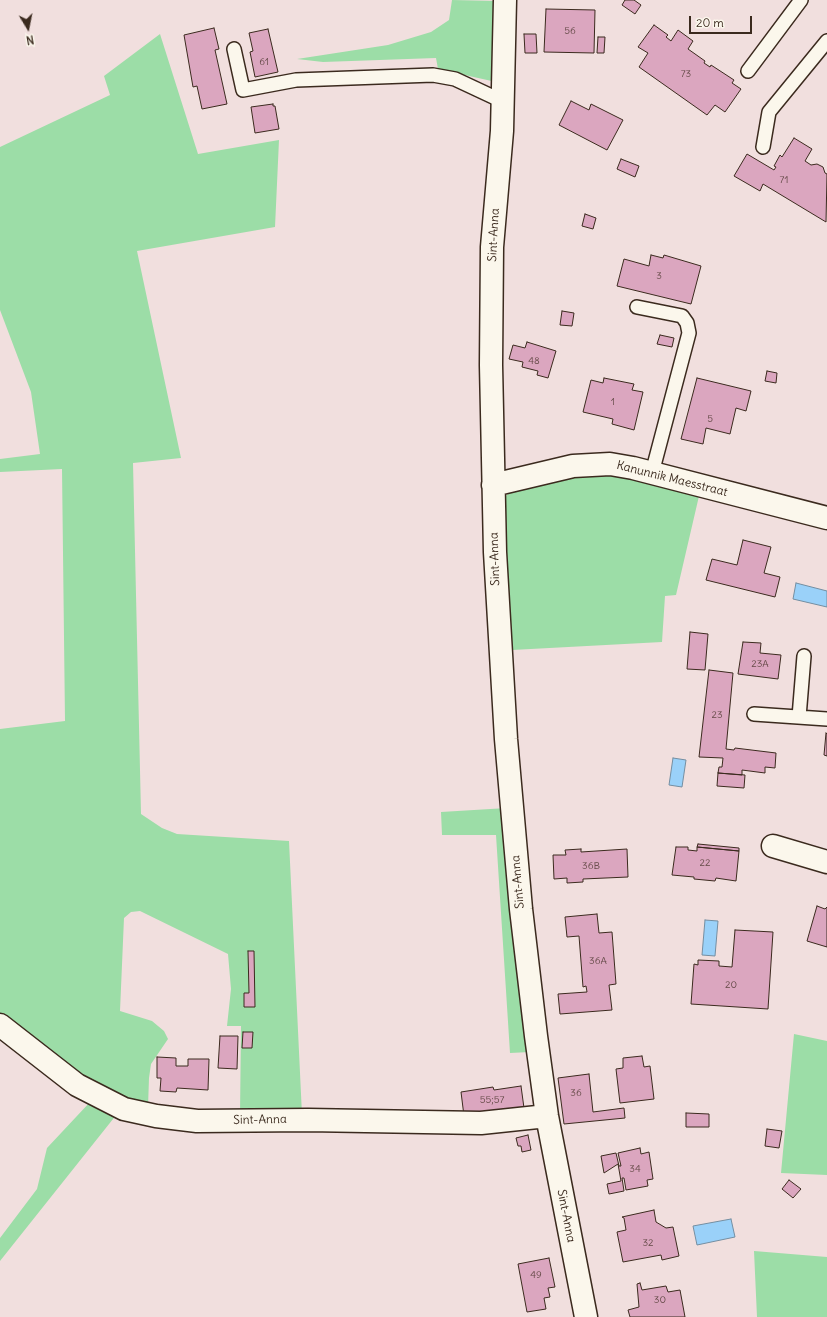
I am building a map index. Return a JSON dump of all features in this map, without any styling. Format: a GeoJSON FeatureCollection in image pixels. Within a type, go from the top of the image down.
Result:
{"type":"FeatureCollection","features":[{"type":"Feature","properties":{"kind":"street","name":"Sint-Anna"},"geometry":{"type":"LineString","coordinates":[[505,0],[502,101],[492,247],[491,365],[494,552],[506,746],[521,916],[547,1116],[586,1317]]}},
{"type":"Feature","properties":{"kind":"street","name":"Kanunnik Maesstraat"},"geometry":{"type":"LineString","coordinates":[[493,485],[573,466],[610,464],[652,473],[827,518]]}},
{"type":"Feature","properties":{"kind":"street"},"geometry":{"type":"LineString","coordinates":[[773,846],[827,862]]}},
{"type":"Feature","properties":{"kind":"street","name":"Sint-Anna"},"geometry":{"type":"LineString","coordinates":[[0,1025],[77,1085],[124,1108],[156,1116],[197,1121],[308,1120],[481,1123],[547,1116]]}},
{"type":"Feature","properties":{"kind":"lane"},"geometry":{"type":"LineString","coordinates":[[748,71],[801,0]]}},
{"type":"Feature","properties":{"kind":"lane"},"geometry":{"type":"LineString","coordinates":[[763,147],[769,112],[827,41]]}},
{"type":"Feature","properties":{"kind":"lane"},"geometry":{"type":"LineString","coordinates":[[234,49],[243,90],[296,80],[434,74],[466,83],[502,101]]}},
{"type":"Feature","properties":{"kind":"lane"},"geometry":{"type":"LineString","coordinates":[[637,307],[682,316],[687,323],[689,333],[652,473]]}},
{"type":"Feature","properties":{"kind":"lane"},"geometry":{"type":"LineString","coordinates":[[799,717],[804,656]]}},
{"type":"Feature","properties":{"kind":"lane"},"geometry":{"type":"LineString","coordinates":[[754,714],[827,719]]}},
{"type":"Feature","properties":{"kind":"green space"},"geometry":{"type":"Polygon","coordinates":[[[452,0],[497,1],[496,82],[438,69],[436,58],[323,62],[297,59],[388,45],[431,32],[449,20],[452,0]]]}},
{"type":"Feature","properties":{"kind":"green space"},"geometry":{"type":"Polygon","coordinates":[[[160,34],[198,154],[279,140],[275,227],[137,251],[181,458],[133,463],[141,814],[162,828],[177,834],[289,841],[302,1115],[240,1115],[241,1026],[227,1026],[231,989],[228,954],[140,911],[131,912],[124,918],[120,1011],[152,1021],[164,1031],[168,1039],[151,1064],[148,1107],[114,1099],[0,1016],[0,729],[65,721],[62,469],[0,472],[0,459],[40,454],[31,392],[0,310],[0,147],[110,95],[104,76],[160,34]]]}},
{"type":"Feature","properties":{"kind":"green space"},"geometry":{"type":"Polygon","coordinates":[[[583,474],[619,474],[699,496],[676,595],[665,596],[662,642],[512,650],[503,498],[512,491],[583,474]]]}},
{"type":"Feature","properties":{"kind":"green space"},"geometry":{"type":"Polygon","coordinates":[[[507,808],[530,1052],[510,1053],[496,835],[442,835],[441,812],[507,808]]]}},
{"type":"Feature","properties":{"kind":"green space"},"geometry":{"type":"Polygon","coordinates":[[[794,1034],[827,1041],[827,1175],[781,1173],[794,1034]]]}},
{"type":"Feature","properties":{"kind":"green space"},"geometry":{"type":"Polygon","coordinates":[[[91,1101],[117,1114],[0,1261],[0,1238],[37,1189],[47,1148],[91,1101]]]}},
{"type":"Feature","properties":{"kind":"green space"},"geometry":{"type":"Polygon","coordinates":[[[754,1251],[827,1257],[827,1317],[757,1317],[754,1251]]]}},
{"type":"Feature","properties":{"kind":"water"},"geometry":{"type":"Polygon","coordinates":[[[796,583],[827,591],[827,607],[793,599],[796,583]]]}},
{"type":"Feature","properties":{"kind":"water"},"geometry":{"type":"Polygon","coordinates":[[[673,758],[686,760],[682,787],[669,785],[673,758]]]}},
{"type":"Feature","properties":{"kind":"water"},"geometry":{"type":"Polygon","coordinates":[[[705,920],[718,921],[715,956],[702,955],[705,920]]]}},
{"type":"Feature","properties":{"kind":"water"},"geometry":{"type":"Polygon","coordinates":[[[731,1219],[735,1237],[697,1245],[693,1226],[731,1219]]]}},
{"type":"Feature","properties":{"kind":"building"},"geometry":{"type":"Polygon","coordinates":[[[625,0],[634,0],[641,5],[635,14],[622,5],[625,0]]]}},
{"type":"Feature","properties":{"kind":"building"},"geometry":{"type":"Polygon","coordinates":[[[546,9],[595,10],[594,53],[544,52],[546,9]]]}},
{"type":"Feature","properties":{"kind":"building"},"geometry":{"type":"Polygon","coordinates":[[[654,25],[668,35],[666,37],[671,41],[678,30],[693,41],[688,49],[705,61],[704,63],[710,67],[711,65],[734,80],[732,83],[741,89],[725,112],[715,105],[707,115],[639,67],[648,53],[638,47],[654,25]]]}},
{"type":"Feature","properties":{"kind":"building"},"geometry":{"type":"Polygon","coordinates":[[[214,28],[219,49],[215,50],[227,104],[202,109],[197,86],[193,87],[184,35],[214,28]]]}},
{"type":"Feature","properties":{"kind":"building"},"geometry":{"type":"Polygon","coordinates":[[[268,29],[278,72],[255,77],[250,52],[253,51],[249,33],[268,29]]]}},
{"type":"Feature","properties":{"kind":"building"},"geometry":{"type":"Polygon","coordinates":[[[524,34],[536,34],[537,53],[525,53],[524,34]]]}},
{"type":"Feature","properties":{"kind":"building"},"geometry":{"type":"Polygon","coordinates":[[[598,37],[605,37],[604,53],[597,53],[598,37]]]}},
{"type":"Feature","properties":{"kind":"building"},"geometry":{"type":"Polygon","coordinates":[[[571,101],[589,110],[591,104],[623,120],[607,150],[559,125],[571,101]]]}},
{"type":"Feature","properties":{"kind":"building"},"geometry":{"type":"Polygon","coordinates":[[[273,104],[273,106],[275,106],[279,129],[255,133],[251,107],[273,104]]]}},
{"type":"Feature","properties":{"kind":"building"},"geometry":{"type":"Polygon","coordinates":[[[794,138],[812,149],[805,161],[811,165],[817,164],[823,167],[825,173],[827,174],[826,222],[763,184],[760,191],[734,176],[747,154],[774,170],[776,167],[774,166],[780,155],[782,157],[794,138]]]}},
{"type":"Feature","properties":{"kind":"building"},"geometry":{"type":"Polygon","coordinates":[[[621,159],[639,166],[635,177],[617,169],[621,159]]]}},
{"type":"Feature","properties":{"kind":"building"},"geometry":{"type":"Polygon","coordinates":[[[585,214],[596,218],[593,229],[582,226],[585,214]]]}},
{"type":"Feature","properties":{"kind":"building"},"geometry":{"type":"Polygon","coordinates":[[[651,255],[663,258],[664,255],[701,266],[691,304],[617,286],[624,259],[649,266],[651,255]]]}},
{"type":"Feature","properties":{"kind":"building"},"geometry":{"type":"Polygon","coordinates":[[[562,311],[574,313],[572,326],[560,325],[562,311]]]}},
{"type":"Feature","properties":{"kind":"building"},"geometry":{"type":"Polygon","coordinates":[[[660,335],[674,338],[672,347],[657,344],[660,335]]]}},
{"type":"Feature","properties":{"kind":"building"},"geometry":{"type":"Polygon","coordinates":[[[527,342],[556,351],[548,378],[537,375],[538,371],[522,367],[523,362],[509,359],[513,345],[525,348],[527,342]]]}},
{"type":"Feature","properties":{"kind":"building"},"geometry":{"type":"Polygon","coordinates":[[[767,371],[777,373],[776,383],[765,381],[767,371]]]}},
{"type":"Feature","properties":{"kind":"building"},"geometry":{"type":"Polygon","coordinates":[[[604,378],[634,384],[632,390],[643,392],[634,430],[612,424],[613,419],[583,412],[591,380],[603,383],[604,378]]]}},
{"type":"Feature","properties":{"kind":"building"},"geometry":{"type":"Polygon","coordinates":[[[697,378],[751,391],[746,411],[736,408],[730,434],[706,428],[703,444],[681,439],[697,378]]]}},
{"type":"Feature","properties":{"kind":"building"},"geometry":{"type":"Polygon","coordinates":[[[743,540],[771,547],[764,573],[780,577],[775,597],[706,580],[712,559],[737,565],[743,540]]]}},
{"type":"Feature","properties":{"kind":"building"},"geometry":{"type":"Polygon","coordinates":[[[690,632],[708,634],[705,670],[687,669],[690,632]]]}},
{"type":"Feature","properties":{"kind":"building"},"geometry":{"type":"Polygon","coordinates":[[[743,642],[761,643],[760,653],[781,655],[778,679],[738,674],[743,642]]]}},
{"type":"Feature","properties":{"kind":"building"},"geometry":{"type":"Polygon","coordinates":[[[709,670],[733,673],[726,749],[734,750],[735,748],[776,753],[775,768],[765,767],[765,773],[742,770],[742,775],[718,773],[719,767],[722,767],[723,758],[699,757],[709,670]]]}},
{"type":"Feature","properties":{"kind":"building"},"geometry":{"type":"Polygon","coordinates":[[[826,733],[827,734],[827,756],[824,755],[826,733]]]}},
{"type":"Feature","properties":{"kind":"building"},"geometry":{"type":"Polygon","coordinates":[[[718,773],[745,775],[744,788],[717,786],[718,773]]]}},
{"type":"Feature","properties":{"kind":"building"},"geometry":{"type":"Polygon","coordinates":[[[698,844],[739,848],[739,851],[697,847],[698,844]]]}},
{"type":"Feature","properties":{"kind":"building"},"geometry":{"type":"Polygon","coordinates":[[[676,847],[688,847],[688,850],[697,851],[697,847],[739,851],[736,881],[716,878],[715,881],[672,875],[676,847]]]}},
{"type":"Feature","properties":{"kind":"building"},"geometry":{"type":"Polygon","coordinates":[[[581,849],[581,852],[627,849],[628,877],[583,879],[583,882],[567,883],[567,878],[554,879],[553,855],[566,855],[565,850],[581,849]]]}},
{"type":"Feature","properties":{"kind":"building"},"geometry":{"type":"Polygon","coordinates":[[[817,906],[825,909],[827,907],[827,947],[807,941],[817,906]]]}},
{"type":"Feature","properties":{"kind":"building"},"geometry":{"type":"Polygon","coordinates":[[[597,914],[599,933],[612,932],[616,984],[609,985],[612,1010],[560,1014],[558,994],[587,992],[586,986],[583,987],[579,936],[567,937],[565,917],[597,914]]]}},
{"type":"Feature","properties":{"kind":"building"},"geometry":{"type":"Polygon","coordinates":[[[735,930],[773,932],[768,1009],[691,1004],[694,964],[698,965],[698,960],[719,961],[719,966],[732,967],[735,930]]]}},
{"type":"Feature","properties":{"kind":"building"},"geometry":{"type":"Polygon","coordinates":[[[248,951],[254,951],[255,1007],[244,1007],[244,993],[249,993],[248,951]]]}},
{"type":"Feature","properties":{"kind":"building"},"geometry":{"type":"Polygon","coordinates":[[[243,1032],[253,1032],[252,1048],[242,1048],[243,1032]]]}},
{"type":"Feature","properties":{"kind":"building"},"geometry":{"type":"Polygon","coordinates":[[[220,1036],[238,1036],[237,1069],[218,1068],[220,1036]]]}},
{"type":"Feature","properties":{"kind":"building"},"geometry":{"type":"Polygon","coordinates":[[[642,1056],[644,1067],[650,1066],[654,1099],[620,1103],[616,1069],[623,1068],[623,1058],[642,1056]]]}},
{"type":"Feature","properties":{"kind":"building"},"geometry":{"type":"Polygon","coordinates":[[[157,1057],[176,1058],[176,1066],[188,1066],[188,1059],[209,1059],[208,1090],[177,1088],[176,1092],[160,1091],[161,1078],[157,1078],[157,1057]]]}},
{"type":"Feature","properties":{"kind":"building"},"geometry":{"type":"Polygon","coordinates":[[[589,1074],[593,1112],[624,1108],[625,1118],[564,1124],[558,1078],[589,1074]]]}},
{"type":"Feature","properties":{"kind":"building"},"geometry":{"type":"Polygon","coordinates":[[[521,1086],[524,1108],[464,1116],[461,1092],[493,1087],[494,1090],[521,1086]]]}},
{"type":"Feature","properties":{"kind":"building"},"geometry":{"type":"Polygon","coordinates":[[[686,1113],[709,1114],[709,1127],[686,1127],[686,1113]]]}},
{"type":"Feature","properties":{"kind":"building"},"geometry":{"type":"Polygon","coordinates":[[[767,1129],[782,1131],[779,1148],[765,1146],[767,1129]]]}},
{"type":"Feature","properties":{"kind":"building"},"geometry":{"type":"Polygon","coordinates":[[[528,1135],[531,1150],[522,1152],[521,1146],[518,1146],[516,1138],[528,1135]]]}},
{"type":"Feature","properties":{"kind":"building"},"geometry":{"type":"Polygon","coordinates":[[[640,1148],[641,1154],[649,1152],[653,1179],[647,1180],[648,1186],[626,1190],[624,1178],[622,1178],[624,1191],[609,1194],[607,1184],[621,1181],[618,1164],[604,1173],[601,1156],[616,1153],[619,1166],[621,1166],[618,1153],[640,1148]]]}},
{"type":"Feature","properties":{"kind":"building"},"geometry":{"type":"Polygon","coordinates":[[[789,1180],[801,1189],[793,1198],[782,1189],[789,1180]]]}},
{"type":"Feature","properties":{"kind":"building"},"geometry":{"type":"Polygon","coordinates":[[[654,1210],[656,1222],[666,1228],[673,1227],[679,1256],[662,1260],[661,1255],[623,1262],[617,1232],[626,1230],[624,1218],[622,1217],[654,1210]]]}},
{"type":"Feature","properties":{"kind":"building"},"geometry":{"type":"Polygon","coordinates":[[[549,1258],[555,1287],[548,1288],[550,1297],[544,1298],[546,1309],[527,1312],[518,1264],[549,1258]]]}},
{"type":"Feature","properties":{"kind":"building"},"geometry":{"type":"Polygon","coordinates":[[[640,1283],[642,1290],[666,1286],[668,1292],[680,1290],[685,1317],[630,1317],[628,1310],[639,1307],[637,1284],[640,1283]]]}}]}
